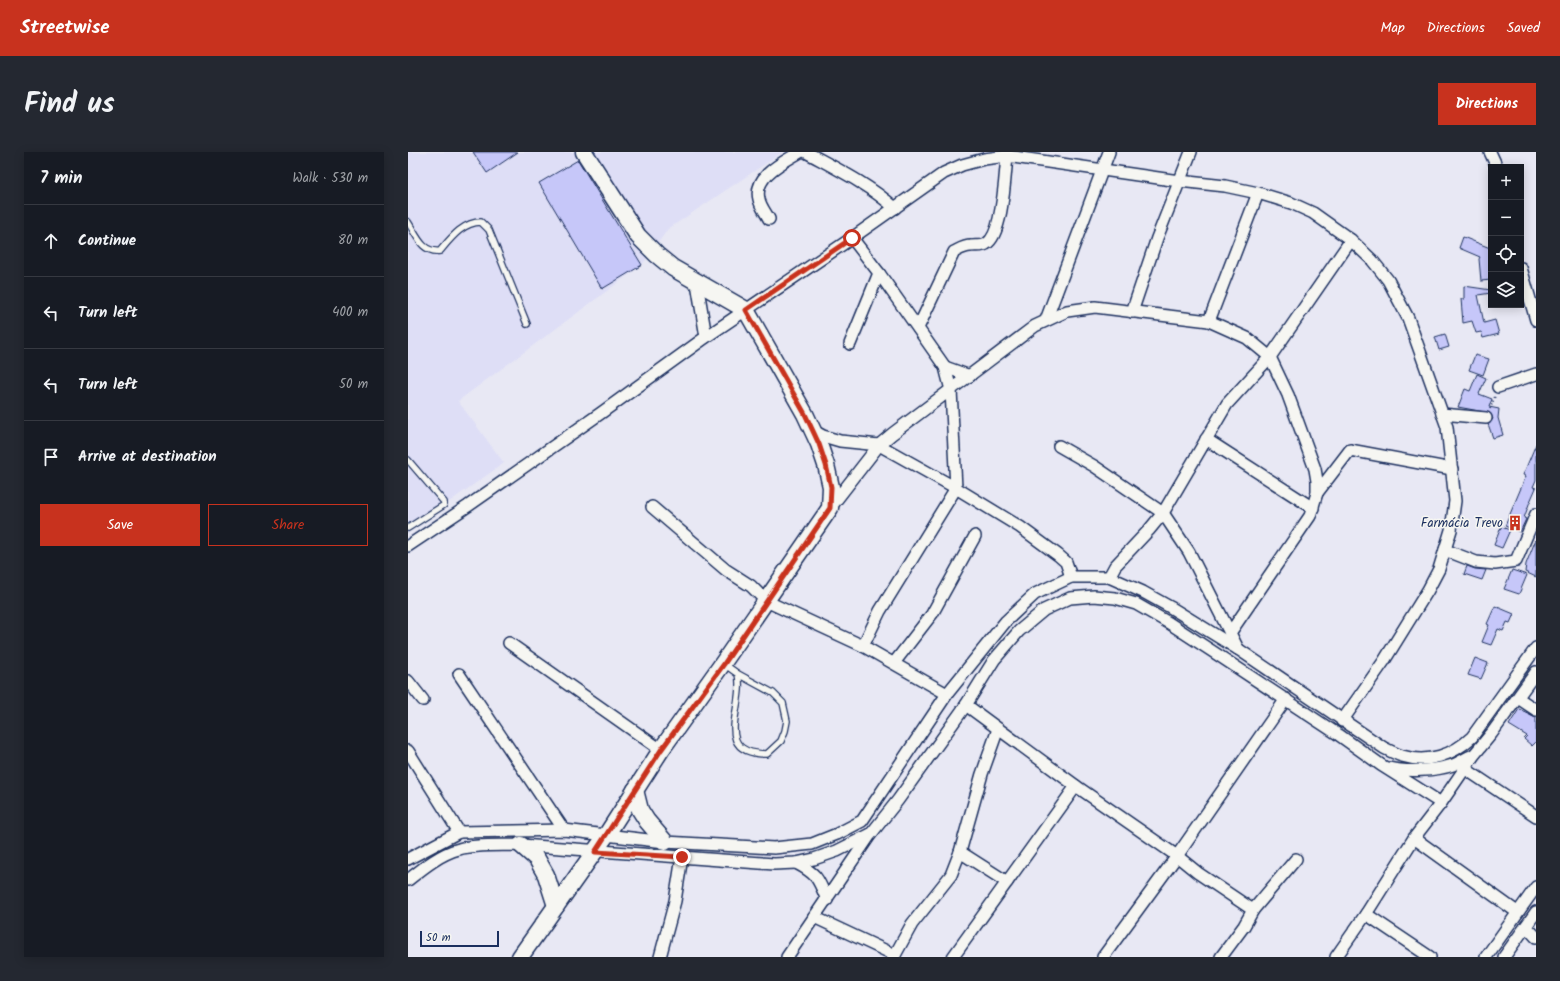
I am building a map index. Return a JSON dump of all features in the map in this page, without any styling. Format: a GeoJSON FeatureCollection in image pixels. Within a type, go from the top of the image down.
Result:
{"type":"FeatureCollection","features":[{"type":"Feature","properties":{"kind":"street"},"geometry":{"type":"LineString","coordinates":[[584,152],[638,236],[657,255],[673,268],[697,283],[746,310],[805,414],[812,430],[826,465],[831,487],[830,508]]}},
{"type":"Feature","properties":{"kind":"street"},"geometry":{"type":"LineString","coordinates":[[769,219],[759,199],[758,190],[762,181],[767,175],[800,152]]}},
{"type":"Feature","properties":{"kind":"street"},"geometry":{"type":"LineString","coordinates":[[806,152],[857,179],[879,194],[895,208]]}},
{"type":"Feature","properties":{"kind":"street"},"geometry":{"type":"LineString","coordinates":[[1046,320],[1109,152]]}},
{"type":"Feature","properties":{"kind":"street"},"geometry":{"type":"LineString","coordinates":[[1132,312],[1179,181],[1191,152]]}},
{"type":"Feature","properties":{"kind":"street"},"geometry":{"type":"LineString","coordinates":[[1490,152],[1496,164]]}},
{"type":"Feature","properties":{"kind":"street"},"geometry":{"type":"LineString","coordinates":[[1498,164],[1500,152]]}},
{"type":"Feature","properties":{"kind":"street"},"geometry":{"type":"LineString","coordinates":[[918,328],[954,252],[963,247],[982,246],[991,240],[999,221],[1002,208],[1007,156]]}},
{"type":"Feature","properties":{"kind":"street"},"geometry":{"type":"LineString","coordinates":[[408,546],[468,506],[706,337],[852,238],[944,173],[962,165],[984,159],[1007,156],[1179,181],[1225,186],[1291,203],[1313,213],[1351,240],[1372,260],[1388,280],[1408,318],[1447,427],[1455,501],[1451,530],[1439,569],[1428,590],[1384,661],[1342,721]]}},
{"type":"Feature","properties":{"kind":"street"},"geometry":{"type":"LineString","coordinates":[[1209,321],[1258,194]]}},
{"type":"Feature","properties":{"kind":"street"},"geometry":{"type":"LineString","coordinates":[[852,238],[879,273],[945,367],[951,390],[956,488],[880,611],[863,646]]}},
{"type":"Feature","properties":{"kind":"street"},"geometry":{"type":"LineString","coordinates":[[1109,577],[1115,566],[1150,530],[1163,513],[1227,404],[1270,357],[1351,240]]}},
{"type":"Feature","properties":{"kind":"street"},"geometry":{"type":"LineString","coordinates":[[1522,272],[1536,320]]}},
{"type":"Feature","properties":{"kind":"street"},"geometry":{"type":"LineString","coordinates":[[850,344],[879,273]]}},
{"type":"Feature","properties":{"kind":"street"},"geometry":{"type":"LineString","coordinates":[[697,283],[706,337]]}},
{"type":"Feature","properties":{"kind":"street"},"geometry":{"type":"LineString","coordinates":[[520,957],[595,852],[661,750],[724,664],[830,508],[879,445],[1035,326],[1067,310],[1094,307],[1209,321],[1247,338],[1270,357],[1288,395],[1315,469],[1317,493],[1310,516],[1230,633]]}},
{"type":"Feature","properties":{"kind":"street"},"geometry":{"type":"LineString","coordinates":[[945,367],[970,376]]}},
{"type":"Feature","properties":{"kind":"street"},"geometry":{"type":"LineString","coordinates":[[1498,388],[1536,374]]}},
{"type":"Feature","properties":{"kind":"street"},"geometry":{"type":"LineString","coordinates":[[1442,414],[1486,418]]}},
{"type":"Feature","properties":{"kind":"street"},"geometry":{"type":"LineString","coordinates":[[812,430],[823,436],[840,441],[879,445],[956,488],[1020,528],[1058,555],[1066,562],[1070,577]]}},
{"type":"Feature","properties":{"kind":"street"},"geometry":{"type":"LineString","coordinates":[[1206,439],[1313,508]]}},
{"type":"Feature","properties":{"kind":"street"},"geometry":{"type":"LineString","coordinates":[[1059,446],[1094,466],[1163,513],[1189,552],[1238,649]]}},
{"type":"Feature","properties":{"kind":"street"},"geometry":{"type":"LineString","coordinates":[[1317,493],[1350,450],[1452,468]]}},
{"type":"Feature","properties":{"kind":"street"},"geometry":{"type":"LineString","coordinates":[[652,507],[726,570],[751,586],[766,601],[863,646],[947,694]]}},
{"type":"Feature","properties":{"kind":"street"},"geometry":{"type":"LineString","coordinates":[[1445,550],[1476,562],[1495,564],[1516,561],[1536,514]]}},
{"type":"Feature","properties":{"kind":"street"},"geometry":{"type":"LineString","coordinates":[[894,663],[932,614],[975,536]]}},
{"type":"Feature","properties":{"kind":"street"},"geometry":{"type":"LineString","coordinates":[[408,859],[460,832],[564,830],[665,842],[774,848],[812,844],[837,834],[862,821],[947,694],[1006,621],[1035,594],[1070,577],[1109,577],[1143,592],[1238,649],[1342,721],[1384,748],[1402,756],[1415,758],[1434,758],[1463,746],[1472,737],[1536,648]]}},
{"type":"Feature","properties":{"kind":"street"},"geometry":{"type":"LineString","coordinates":[[787,957],[871,834],[898,800],[966,705],[994,660],[1019,631],[1039,614],[1044,610],[1070,598],[1094,596],[1115,598],[1136,604],[1169,623],[1286,699],[1381,766],[1441,803]]}},
{"type":"Feature","properties":{"kind":"street"},"geometry":{"type":"LineString","coordinates":[[509,643],[661,750]]}},
{"type":"Feature","properties":{"kind":"street"},"geometry":{"type":"LineString","coordinates":[[1336,957],[1366,914],[1414,838],[1536,672]]}},
{"type":"Feature","properties":{"kind":"street"},"geometry":{"type":"LineString","coordinates":[[459,674],[564,830]]}},
{"type":"Feature","properties":{"kind":"street"},"geometry":{"type":"LineString","coordinates":[[408,680],[423,700]]}},
{"type":"Feature","properties":{"kind":"street"},"geometry":{"type":"LineString","coordinates":[[1518,698],[1536,710]]}},
{"type":"Feature","properties":{"kind":"street"},"geometry":{"type":"LineString","coordinates":[[1103,957],[1177,856],[1286,699]]}},
{"type":"Feature","properties":{"kind":"street"},"geometry":{"type":"LineString","coordinates":[[966,705],[1076,786],[1177,856],[1198,873],[1254,910]]}},
{"type":"Feature","properties":{"kind":"street"},"geometry":{"type":"LineString","coordinates":[[814,917],[894,956],[912,924],[948,880],[960,852],[982,774],[998,729]]}},
{"type":"Feature","properties":{"kind":"street"},"geometry":{"type":"LineString","coordinates":[[408,751],[460,832]]}},
{"type":"Feature","properties":{"kind":"street"},"geometry":{"type":"LineString","coordinates":[[1381,766],[1401,770],[1428,769],[1451,766],[1474,755]]}},
{"type":"Feature","properties":{"kind":"street"},"geometry":{"type":"LineString","coordinates":[[1464,768],[1536,816]]}},
{"type":"Feature","properties":{"kind":"street"},"geometry":{"type":"LineString","coordinates":[[953,957],[1076,786]]}},
{"type":"Feature","properties":{"kind":"street"},"geometry":{"type":"LineString","coordinates":[[635,790],[640,810],[665,842]]}},
{"type":"Feature","properties":{"kind":"street"},"geometry":{"type":"LineString","coordinates":[[408,880],[444,855],[460,849],[521,845],[595,852],[774,864],[796,863],[814,859],[837,851],[871,834]]}},
{"type":"Feature","properties":{"kind":"street"},"geometry":{"type":"LineString","coordinates":[[1414,838],[1517,912]]}},
{"type":"Feature","properties":{"kind":"street"},"geometry":{"type":"LineString","coordinates":[[521,845],[537,859],[546,875],[556,906]]}},
{"type":"Feature","properties":{"kind":"street"},"geometry":{"type":"LineString","coordinates":[[960,852],[1007,882]]}},
{"type":"Feature","properties":{"kind":"street"},"geometry":{"type":"LineString","coordinates":[[660,957],[675,901],[682,857]]}},
{"type":"Feature","properties":{"kind":"street"},"geometry":{"type":"LineString","coordinates":[[1221,957],[1254,910],[1296,859]]}},
{"type":"Feature","properties":{"kind":"street"},"geometry":{"type":"LineString","coordinates":[[796,863],[810,871],[816,877],[827,900]]}},
{"type":"Feature","properties":{"kind":"street"},"geometry":{"type":"LineString","coordinates":[[1486,957],[1536,887]]}},
{"type":"Feature","properties":{"kind":"street"},"geometry":{"type":"LineString","coordinates":[[1504,957],[1536,912]]}},
{"type":"Feature","properties":{"kind":"street"},"geometry":{"type":"LineString","coordinates":[[1366,914],[1430,957]]}},
{"type":"Feature","properties":{"kind":"street"},"geometry":{"type":"LineString","coordinates":[[1526,926],[1536,937]]}},
{"type":"Feature","properties":{"kind":"lane"},"geometry":{"type":"LineString","coordinates":[[408,222],[425,249],[432,252],[440,251],[455,234],[472,222],[481,222],[489,230],[527,324]]}},
{"type":"Feature","properties":{"kind":"lane"},"geometry":{"type":"LineString","coordinates":[[408,460],[444,502],[444,505],[408,528]]}},
{"type":"Feature","properties":{"kind":"lane"},"geometry":{"type":"LineString","coordinates":[[724,664],[738,674],[773,693],[783,703],[787,720],[785,731],[781,741],[767,754],[754,754],[741,747],[734,738],[734,723],[740,682],[738,674]]}},
{"type":"Feature","properties":{"kind":"path"},"geometry":{"type":"LineString","coordinates":[[1486,418],[1498,388]]}},
{"type":"Feature","properties":{"kind":"shaded area"},"geometry":{"type":"Polygon","coordinates":[[[408,152],[783,152],[668,229],[642,265],[458,401],[504,463],[408,531],[408,152]]]}},
{"type":"Feature","properties":{"kind":"building"},"geometry":{"type":"Polygon","coordinates":[[[473,152],[518,152],[487,173],[473,152]]]}},
{"type":"Feature","properties":{"kind":"building"},"geometry":{"type":"Polygon","coordinates":[[[578,160],[642,265],[602,289],[539,183],[578,160]]]}},
{"type":"Feature","properties":{"kind":"building"},"geometry":{"type":"Polygon","coordinates":[[[1463,237],[1488,247],[1488,280],[1481,281],[1480,257],[1459,248],[1463,237]]]}},
{"type":"Feature","properties":{"kind":"building"},"geometry":{"type":"Polygon","coordinates":[[[1464,286],[1488,290],[1488,293],[1478,295],[1484,323],[1495,320],[1499,334],[1483,338],[1481,332],[1476,333],[1472,321],[1463,323],[1461,299],[1464,299],[1464,286]]]}},
{"type":"Feature","properties":{"kind":"building"},"geometry":{"type":"Polygon","coordinates":[[[1445,334],[1449,347],[1439,350],[1435,337],[1445,334]]]}},
{"type":"Feature","properties":{"kind":"building"},"geometry":{"type":"Polygon","coordinates":[[[1475,355],[1489,359],[1483,375],[1469,370],[1475,355]]]}},
{"type":"Feature","properties":{"kind":"building"},"geometry":{"type":"Polygon","coordinates":[[[1477,374],[1486,378],[1479,394],[1492,399],[1489,407],[1499,409],[1498,418],[1503,435],[1493,438],[1488,424],[1493,419],[1490,413],[1458,407],[1465,389],[1470,391],[1477,374]]]}},
{"type":"Feature","properties":{"kind":"building"},"geometry":{"type":"Polygon","coordinates":[[[1536,444],[1536,480],[1533,487],[1536,488],[1520,532],[1505,526],[1526,476],[1523,475],[1536,444]]]}},
{"type":"Feature","properties":{"kind":"building"},"geometry":{"type":"Polygon","coordinates":[[[1501,527],[1510,530],[1502,548],[1494,545],[1501,527]]]}},
{"type":"Feature","properties":{"kind":"building"},"geometry":{"type":"Polygon","coordinates":[[[1536,539],[1536,577],[1525,572],[1526,564],[1536,539]]]}},
{"type":"Feature","properties":{"kind":"building"},"geometry":{"type":"Polygon","coordinates":[[[1467,566],[1475,569],[1486,570],[1482,580],[1464,574],[1467,566]]]}},
{"type":"Feature","properties":{"kind":"building"},"geometry":{"type":"Polygon","coordinates":[[[1512,570],[1527,575],[1519,594],[1504,589],[1512,570]]]}},
{"type":"Feature","properties":{"kind":"building"},"geometry":{"type":"Polygon","coordinates":[[[1495,606],[1514,614],[1510,623],[1507,622],[1503,631],[1498,629],[1491,645],[1482,642],[1489,625],[1487,624],[1495,606]]]}},
{"type":"Feature","properties":{"kind":"building"},"geometry":{"type":"Polygon","coordinates":[[[1475,658],[1488,663],[1481,679],[1468,675],[1475,658]]]}},
{"type":"Feature","properties":{"kind":"building"},"geometry":{"type":"Polygon","coordinates":[[[1519,709],[1536,717],[1536,742],[1532,746],[1524,739],[1527,736],[1509,725],[1519,709]]]}},
{"type":"Feature","properties":{"kind":"place","name":"Farmácia Trevo"},"geometry":{"type":"Point","coordinates":[1515,523]}},
{"type":"Feature","properties":{"kind":"route"},"geometry":{"type":"LineString","coordinates":[[682,857],[595,852],[661,750],[724,664],[830,508],[831,487],[819,444],[805,414],[746,310],[852,238]]}}]}
